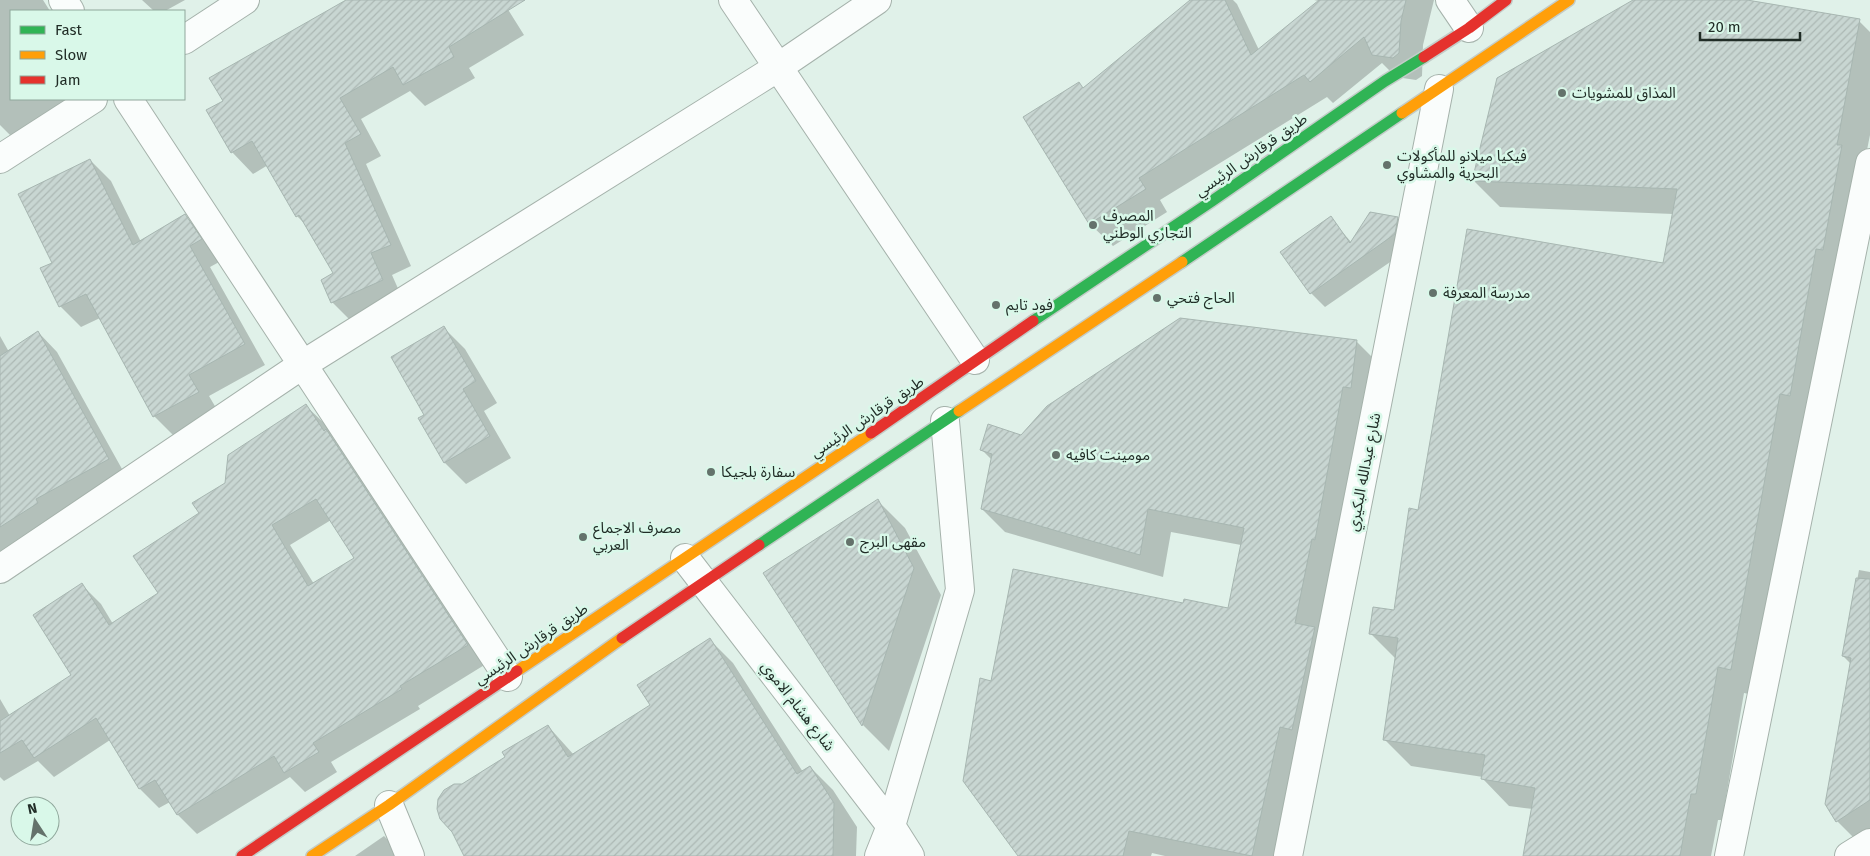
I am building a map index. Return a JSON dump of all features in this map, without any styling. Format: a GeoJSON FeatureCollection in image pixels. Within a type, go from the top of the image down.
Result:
{"type":"FeatureCollection","features":[{"type":"Feature","properties":{"kind":"main road","name":"طريق قرقارش الرئيسي"},"geometry":{"type":"LineString","coordinates":[[242,856],[878,429],[975,360],[1212,201],[1385,81],[1469,28],[1506,0]]}},
{"type":"Feature","properties":{"kind":"main road"},"geometry":{"type":"LineString","coordinates":[[312,856],[389,805],[562,680],[703,582],[1569,0]]}},
{"type":"Feature","properties":{"kind":"street"},"geometry":{"type":"LineString","coordinates":[[185,39],[245,0]]}},
{"type":"Feature","properties":{"kind":"street"},"geometry":{"type":"LineString","coordinates":[[733,0],[975,360]]}},
{"type":"Feature","properties":{"kind":"street"},"geometry":{"type":"LineString","coordinates":[[0,569],[302,365],[777,68],[877,0]]}},
{"type":"Feature","properties":{"kind":"street"},"geometry":{"type":"LineString","coordinates":[[1450,0],[1469,28]]}},
{"type":"Feature","properties":{"kind":"street","name":"شارع عبدالله البكيري"},"geometry":{"type":"LineString","coordinates":[[1288,856],[1439,89]]}},
{"type":"Feature","properties":{"kind":"street"},"geometry":{"type":"LineString","coordinates":[[0,159],[91,100]]}},
{"type":"Feature","properties":{"kind":"street"},"geometry":{"type":"LineString","coordinates":[[129,100],[508,677]]}},
{"type":"Feature","properties":{"kind":"street"},"geometry":{"type":"LineString","coordinates":[[1729,856],[1870,164]]}},
{"type":"Feature","properties":{"kind":"street"},"geometry":{"type":"LineString","coordinates":[[879,856],[891,826],[960,590],[945,421]]}},
{"type":"Feature","properties":{"kind":"street","name":"شارع هشام الاموي"},"geometry":{"type":"LineString","coordinates":[[685,558],[891,826],[910,856]]}},
{"type":"Feature","properties":{"kind":"street"},"geometry":{"type":"LineString","coordinates":[[389,805],[410,856]]}},
{"type":"Feature","properties":{"kind":"street"},"geometry":{"type":"LineString","coordinates":[[1849,856],[1870,843]]}},
{"type":"Feature","properties":{"kind":"building"},"geometry":{"type":"Polygon","coordinates":[[[346,0],[525,0],[449,47],[454,57],[403,85],[393,67],[340,98],[361,134],[345,143],[391,245],[371,253],[383,280],[331,303],[321,280],[333,273],[299,215],[296,217],[252,141],[231,153],[206,110],[223,101],[209,78],[346,0]]]}},
{"type":"Feature","properties":{"kind":"building"},"geometry":{"type":"Polygon","coordinates":[[[1190,0],[1225,0],[1251,55],[1319,0],[1406,0],[1401,21],[1399,53],[1393,58],[1372,55],[1364,37],[1310,82],[1304,75],[1139,178],[1146,189],[1089,224],[1023,117],[1079,82],[1083,88],[1190,0]]]}},
{"type":"Feature","properties":{"kind":"building"},"geometry":{"type":"Polygon","coordinates":[[[1633,0],[1747,0],[1860,19],[1837,145],[1842,145],[1823,250],[1816,249],[1790,396],[1780,394],[1731,670],[1718,667],[1696,794],[1691,794],[1680,856],[1523,856],[1535,788],[1481,779],[1485,755],[1383,740],[1398,638],[1369,634],[1373,607],[1394,610],[1409,508],[1418,510],[1467,229],[1663,263],[1677,189],[1472,181],[1497,78],[1633,0]]]}},
{"type":"Feature","properties":{"kind":"building"},"geometry":{"type":"Polygon","coordinates":[[[90,159],[133,245],[185,214],[202,239],[190,246],[245,344],[189,375],[199,392],[153,417],[86,294],[59,307],[40,268],[52,263],[18,194],[90,159]]]}},
{"type":"Feature","properties":{"kind":"building"},"geometry":{"type":"Polygon","coordinates":[[[1370,212],[1398,217],[1395,234],[1310,294],[1280,252],[1331,216],[1350,243],[1370,212]]]}},
{"type":"Feature","properties":{"kind":"building"},"geometry":{"type":"Polygon","coordinates":[[[1180,318],[1357,340],[1351,388],[1343,387],[1315,540],[1312,539],[1295,623],[1315,627],[1292,730],[1280,727],[1252,856],[1129,831],[1123,856],[1018,856],[963,781],[980,678],[991,681],[1013,569],[1183,603],[1184,599],[1228,608],[1244,528],[1148,509],[1140,555],[981,509],[992,454],[980,450],[988,424],[1021,435],[1047,406],[1180,318]]]}},
{"type":"Feature","properties":{"kind":"building"},"geometry":{"type":"Polygon","coordinates":[[[444,326],[476,381],[463,389],[490,436],[444,463],[418,418],[424,415],[391,357],[444,326]]]}},
{"type":"Feature","properties":{"kind":"building"},"geometry":{"type":"Polygon","coordinates":[[[38,331],[109,459],[36,499],[38,503],[0,527],[0,356],[38,331]]]}},
{"type":"Feature","properties":{"kind":"building"},"geometry":{"type":"Polygon","coordinates":[[[306,404],[324,431],[326,429],[468,645],[400,686],[402,689],[313,743],[319,752],[284,773],[274,756],[177,815],[155,780],[139,789],[96,718],[34,758],[22,740],[0,753],[0,721],[71,675],[33,615],[82,583],[109,625],[158,593],[133,556],[199,513],[192,503],[225,483],[228,455],[306,404]],[[316,499],[272,525],[308,586],[354,558],[316,499]]]}},
{"type":"Feature","properties":{"kind":"building"},"geometry":{"type":"Polygon","coordinates":[[[878,499],[914,568],[862,726],[763,573],[878,499]]]}},
{"type":"Feature","properties":{"kind":"building"},"geometry":{"type":"Polygon","coordinates":[[[1856,578],[1870,579],[1870,800],[1836,822],[1825,804],[1851,658],[1842,656],[1856,578]]]}},
{"type":"Feature","properties":{"kind":"building"},"geometry":{"type":"Polygon","coordinates":[[[710,638],[797,774],[810,766],[834,803],[833,856],[464,856],[452,832],[440,819],[437,809],[438,799],[444,790],[454,784],[462,784],[505,757],[502,752],[548,725],[568,757],[650,705],[637,685],[710,638]]]}},
{"type":"Feature","properties":{"kind":"traffic: fast"},"geometry":{"type":"LineString","coordinates":[[1033,321],[1212,201],[1385,81],[1424,57]]}},
{"type":"Feature","properties":{"kind":"traffic: fast"},"geometry":{"type":"LineString","coordinates":[[1182,262],[1402,113]]}},
{"type":"Feature","properties":{"kind":"traffic: fast"},"geometry":{"type":"LineString","coordinates":[[759,545],[959,411]]}},
{"type":"Feature","properties":{"kind":"traffic: slow"},"geometry":{"type":"LineString","coordinates":[[1402,113],[1569,0]]}},
{"type":"Feature","properties":{"kind":"traffic: slow"},"geometry":{"type":"LineString","coordinates":[[959,411],[1182,262]]}},
{"type":"Feature","properties":{"kind":"traffic: slow"},"geometry":{"type":"LineString","coordinates":[[517,671],[871,433]]}},
{"type":"Feature","properties":{"kind":"traffic: slow"},"geometry":{"type":"LineString","coordinates":[[312,856],[389,805],[622,638]]}},
{"type":"Feature","properties":{"kind":"traffic: jam"},"geometry":{"type":"LineString","coordinates":[[1424,57],[1469,28],[1506,0]]}},
{"type":"Feature","properties":{"kind":"traffic: jam"},"geometry":{"type":"LineString","coordinates":[[871,433],[1033,321]]}},
{"type":"Feature","properties":{"kind":"traffic: jam"},"geometry":{"type":"LineString","coordinates":[[622,638],[759,545]]}},
{"type":"Feature","properties":{"kind":"traffic: jam"},"geometry":{"type":"LineString","coordinates":[[242,856],[517,671]]}},
{"type":"Feature","properties":{"kind":"place","name":"المذاق للمشويات"},"geometry":{"type":"Point","coordinates":[1562,93]}},
{"type":"Feature","properties":{"kind":"place","name":"فيكيا ميلانو للمأكولات البحرية والمشاوي"},"geometry":{"type":"Point","coordinates":[1387,165]}},
{"type":"Feature","properties":{"kind":"place","name":"المصرف التجاري الوطني"},"geometry":{"type":"Point","coordinates":[1093,225]}},
{"type":"Feature","properties":{"kind":"place","name":"مدرسة المعرفة"},"geometry":{"type":"Point","coordinates":[1433,293]}},
{"type":"Feature","properties":{"kind":"place","name":"الحاج فتحي"},"geometry":{"type":"Point","coordinates":[1157,298]}},
{"type":"Feature","properties":{"kind":"place","name":"فود تايم"},"geometry":{"type":"Point","coordinates":[996,305]}},
{"type":"Feature","properties":{"kind":"place","name":"مومينت كافيه"},"geometry":{"type":"Point","coordinates":[1056,455]}},
{"type":"Feature","properties":{"kind":"place","name":"سفارة بلجيكا"},"geometry":{"type":"Point","coordinates":[711,472]}},
{"type":"Feature","properties":{"kind":"place","name":"مصرف الاجماع العربي"},"geometry":{"type":"Point","coordinates":[583,537]}},
{"type":"Feature","properties":{"kind":"place","name":"مقهى البرج"},"geometry":{"type":"Point","coordinates":[850,542]}}]}
